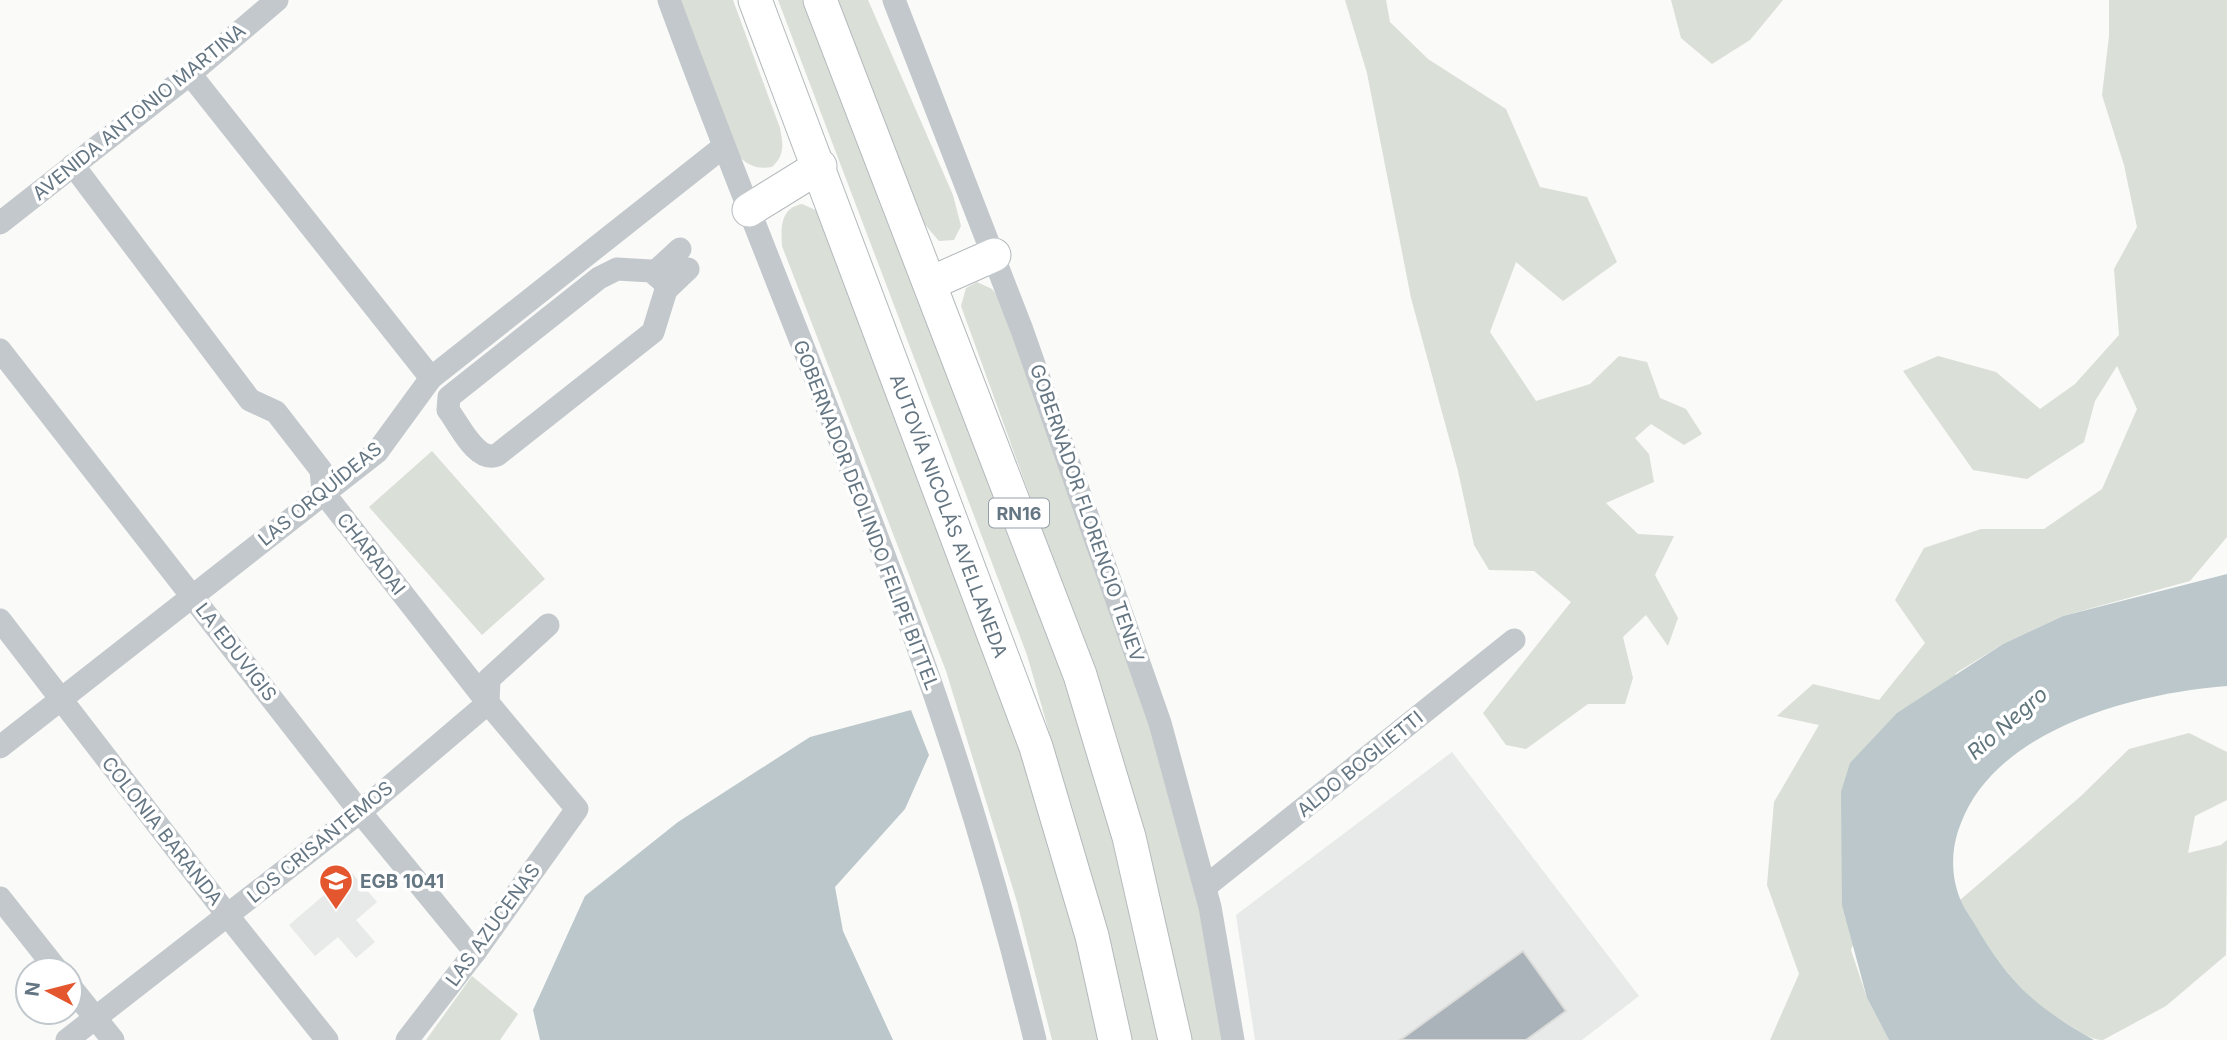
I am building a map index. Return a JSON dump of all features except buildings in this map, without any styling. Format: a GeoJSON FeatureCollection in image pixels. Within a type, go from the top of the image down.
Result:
{"type":"FeatureCollection","features":[{"type":"Feature","properties":{"kind":"highway","name":"AUTOVÍA NICOLÁS AVELLANEDA"},"geometry":{"type":"LineString","coordinates":[[755,0],[820,166],[1036,747],[1092,936],[1115,1040]]}},
{"type":"Feature","properties":{"kind":"highway","name":"RN16"},"geometry":{"type":"LineString","coordinates":[[820,0],[931,283],[1094,716],[1143,892],[1175,1040]]}},
{"type":"Feature","properties":{"kind":"highway"},"geometry":{"type":"LineString","coordinates":[[749,209],[820,166]]}},
{"type":"Feature","properties":{"kind":"highway"},"geometry":{"type":"LineString","coordinates":[[931,283],[994,254]]}},
{"type":"Feature","properties":{"kind":"street","name":"AVENIDA ANTONIO MARTINA"},"geometry":{"type":"LineString","coordinates":[[0,223],[190,74],[277,0]]}},
{"type":"Feature","properties":{"kind":"street","name":"GOBERNADOR DEOLINDO FELIPE BITTEL"},"geometry":{"type":"LineString","coordinates":[[669,0],[723,147],[915,637],[981,843],[1035,1040]]}},
{"type":"Feature","properties":{"kind":"street","name":"GOBERNADOR FLORENCIO TENEV"},"geometry":{"type":"LineString","coordinates":[[894,0],[994,254],[1142,670],[1177,779],[1205,887],[1233,1040]]}},
{"type":"Feature","properties":{"kind":"street"},"geometry":{"type":"LineString","coordinates":[[190,74],[431,377]]}},
{"type":"Feature","properties":{"kind":"street","name":"LAS ORQUÍDEAS"},"geometry":{"type":"LineString","coordinates":[[0,747],[377,452],[431,377],[723,147]]}},
{"type":"Feature","properties":{"kind":"street","name":"CHARADAI"},"geometry":{"type":"LineString","coordinates":[[73,165],[250,400],[276,412],[321,470],[323,492],[488,703],[577,809]]}},
{"type":"Feature","properties":{"kind":"street"},"geometry":{"type":"LineString","coordinates":[[660,281],[617,269],[606,273],[452,394],[447,401],[448,410],[481,454],[491,458],[497,455],[653,332],[660,281],[684,259]]}},
{"type":"Feature","properties":{"kind":"street","name":"LA EDUVIGIS"},"geometry":{"type":"LineString","coordinates":[[0,351],[360,812],[475,952]]}},
{"type":"Feature","properties":{"kind":"street","name":"COLONIA BARANDA"},"geometry":{"type":"LineString","coordinates":[[0,620],[327,1040]]}},
{"type":"Feature","properties":{"kind":"street"},"geometry":{"type":"LineString","coordinates":[[488,703],[489,679],[548,625]]}},
{"type":"Feature","properties":{"kind":"street","name":"ALDO BOGLIETTI"},"geometry":{"type":"LineString","coordinates":[[1205,887],[1514,640]]}},
{"type":"Feature","properties":{"kind":"street","name":"LOS CRISANTEMOS"},"geometry":{"type":"LineString","coordinates":[[67,1040],[360,812],[488,703]]}},
{"type":"Feature","properties":{"kind":"street","name":"LAS AZUCENAS"},"geometry":{"type":"LineString","coordinates":[[407,1040],[475,952],[577,809]]}},
{"type":"Feature","properties":{"kind":"street"},"geometry":{"type":"LineString","coordinates":[[0,898],[46,956]]}},
{"type":"Feature","properties":{"kind":"street"},"geometry":{"type":"LineString","coordinates":[[84,1004],[113,1040]]}},
{"type":"Feature","properties":{"kind":"shaded area"},"geometry":{"type":"Polygon","coordinates":[[[677,0],[733,0],[780,128],[782,149],[772,167],[760,168],[751,165],[734,151],[677,0]]]}},
{"type":"Feature","properties":{"kind":"shaded area"},"geometry":{"type":"Polygon","coordinates":[[[778,0],[803,0],[1041,612],[1104,803],[1159,1040],[1128,1040],[1100,910],[1027,655],[778,0]]]}},
{"type":"Feature","properties":{"kind":"shaded area"},"geometry":{"type":"Polygon","coordinates":[[[834,0],[868,0],[953,195],[961,226],[954,240],[939,241],[922,221],[834,0]]]}},
{"type":"Feature","properties":{"kind":"shaded area"},"geometry":{"type":"Polygon","coordinates":[[[1345,0],[1386,0],[1390,22],[1428,59],[1506,109],[1540,187],[1587,197],[1617,262],[1563,301],[1516,262],[1490,332],[1536,401],[1590,384],[1619,356],[1647,362],[1660,398],[1686,409],[1702,434],[1684,445],[1651,424],[1635,438],[1649,454],[1654,482],[1606,503],[1638,534],[1674,536],[1655,575],[1678,618],[1668,646],[1646,615],[1623,637],[1633,678],[1625,704],[1588,704],[1526,749],[1506,745],[1483,713],[1571,602],[1534,571],[1489,570],[1474,545],[1458,471],[1411,298],[1367,73],[1345,0]]]}},
{"type":"Feature","properties":{"kind":"shaded area"},"geometry":{"type":"Polygon","coordinates":[[[1671,0],[1783,0],[1750,40],[1712,64],[1681,38],[1671,0]]]}},
{"type":"Feature","properties":{"kind":"shaded area"},"geometry":{"type":"Polygon","coordinates":[[[2109,0],[2227,0],[2227,537],[2190,581],[2063,616],[2003,644],[1956,673],[1851,950],[1867,998],[1889,1040],[1770,1040],[1799,974],[1767,885],[1774,802],[1819,725],[1777,716],[1813,684],[1879,700],[1925,643],[1895,600],[1924,548],[1981,529],[2044,529],[2102,489],[2137,409],[2117,366],[2095,401],[2084,442],[2027,479],[1973,470],[1903,371],[1938,356],[1996,372],[2040,409],[2075,384],[2119,335],[2114,269],[2137,227],[2124,165],[2102,95],[2109,36],[2109,0]]]}},
{"type":"Feature","properties":{"kind":"shaded area"},"geometry":{"type":"Polygon","coordinates":[[[802,204],[820,212],[1048,821],[1102,1040],[1052,1040],[1017,902],[946,671],[782,246],[783,220],[789,210],[802,204]]]}},
{"type":"Feature","properties":{"kind":"shaded area"},"geometry":{"type":"Polygon","coordinates":[[[977,282],[992,289],[999,298],[1140,695],[1164,773],[1199,908],[1223,1040],[1188,1040],[1150,855],[1116,734],[961,306],[966,288],[977,282]]]}},
{"type":"Feature","properties":{"kind":"shaded area"},"geometry":{"type":"Polygon","coordinates":[[[432,451],[545,579],[482,635],[369,507],[432,451]]]}},
{"type":"Feature","properties":{"kind":"shaded area"},"geometry":{"type":"Polygon","coordinates":[[[2189,733],[2227,752],[2227,800],[2195,816],[2188,853],[2221,845],[2227,840],[2226,955],[2166,1006],[2103,1040],[2095,1039],[2054,1016],[2021,988],[1995,956],[1960,900],[2081,796],[2129,749],[2189,733]]]}},
{"type":"Feature","properties":{"kind":"shaded area"},"geometry":{"type":"Polygon","coordinates":[[[1452,752],[1639,996],[1582,1040],[1255,1040],[1236,915],[1452,752]]]}},
{"type":"Feature","properties":{"kind":"shaded area","name":"EGB 1041"},"geometry":{"type":"Polygon","coordinates":[[[351,872],[377,902],[356,920],[375,942],[356,958],[338,937],[315,956],[289,925],[351,872]]]}},
{"type":"Feature","properties":{"kind":"shaded area"},"geometry":{"type":"Polygon","coordinates":[[[472,976],[518,1014],[500,1040],[426,1040],[472,976]]]}},
{"type":"Feature","properties":{"kind":"water","name":"Río Negro"},"geometry":{"type":"Polygon","coordinates":[[[2227,574],[2227,686],[2152,697],[2112,707],[2037,740],[2005,762],[1979,790],[1958,832],[1953,862],[1957,891],[1964,908],[1989,948],[2014,980],[2041,1006],[2094,1040],[1889,1040],[1867,998],[1842,905],[1841,792],[1850,763],[1897,713],[2003,644],[2063,616],[2227,574]]]}},
{"type":"Feature","properties":{"kind":"water"},"geometry":{"type":"Polygon","coordinates":[[[911,710],[929,755],[905,809],[835,887],[843,931],[893,1040],[540,1040],[533,1010],[585,896],[678,822],[810,737],[911,710]]]}},
{"type":"Feature","properties":{"kind":"place","name":"EGB 1041"},"geometry":{"type":"Point","coordinates":[336,911]}}]}
